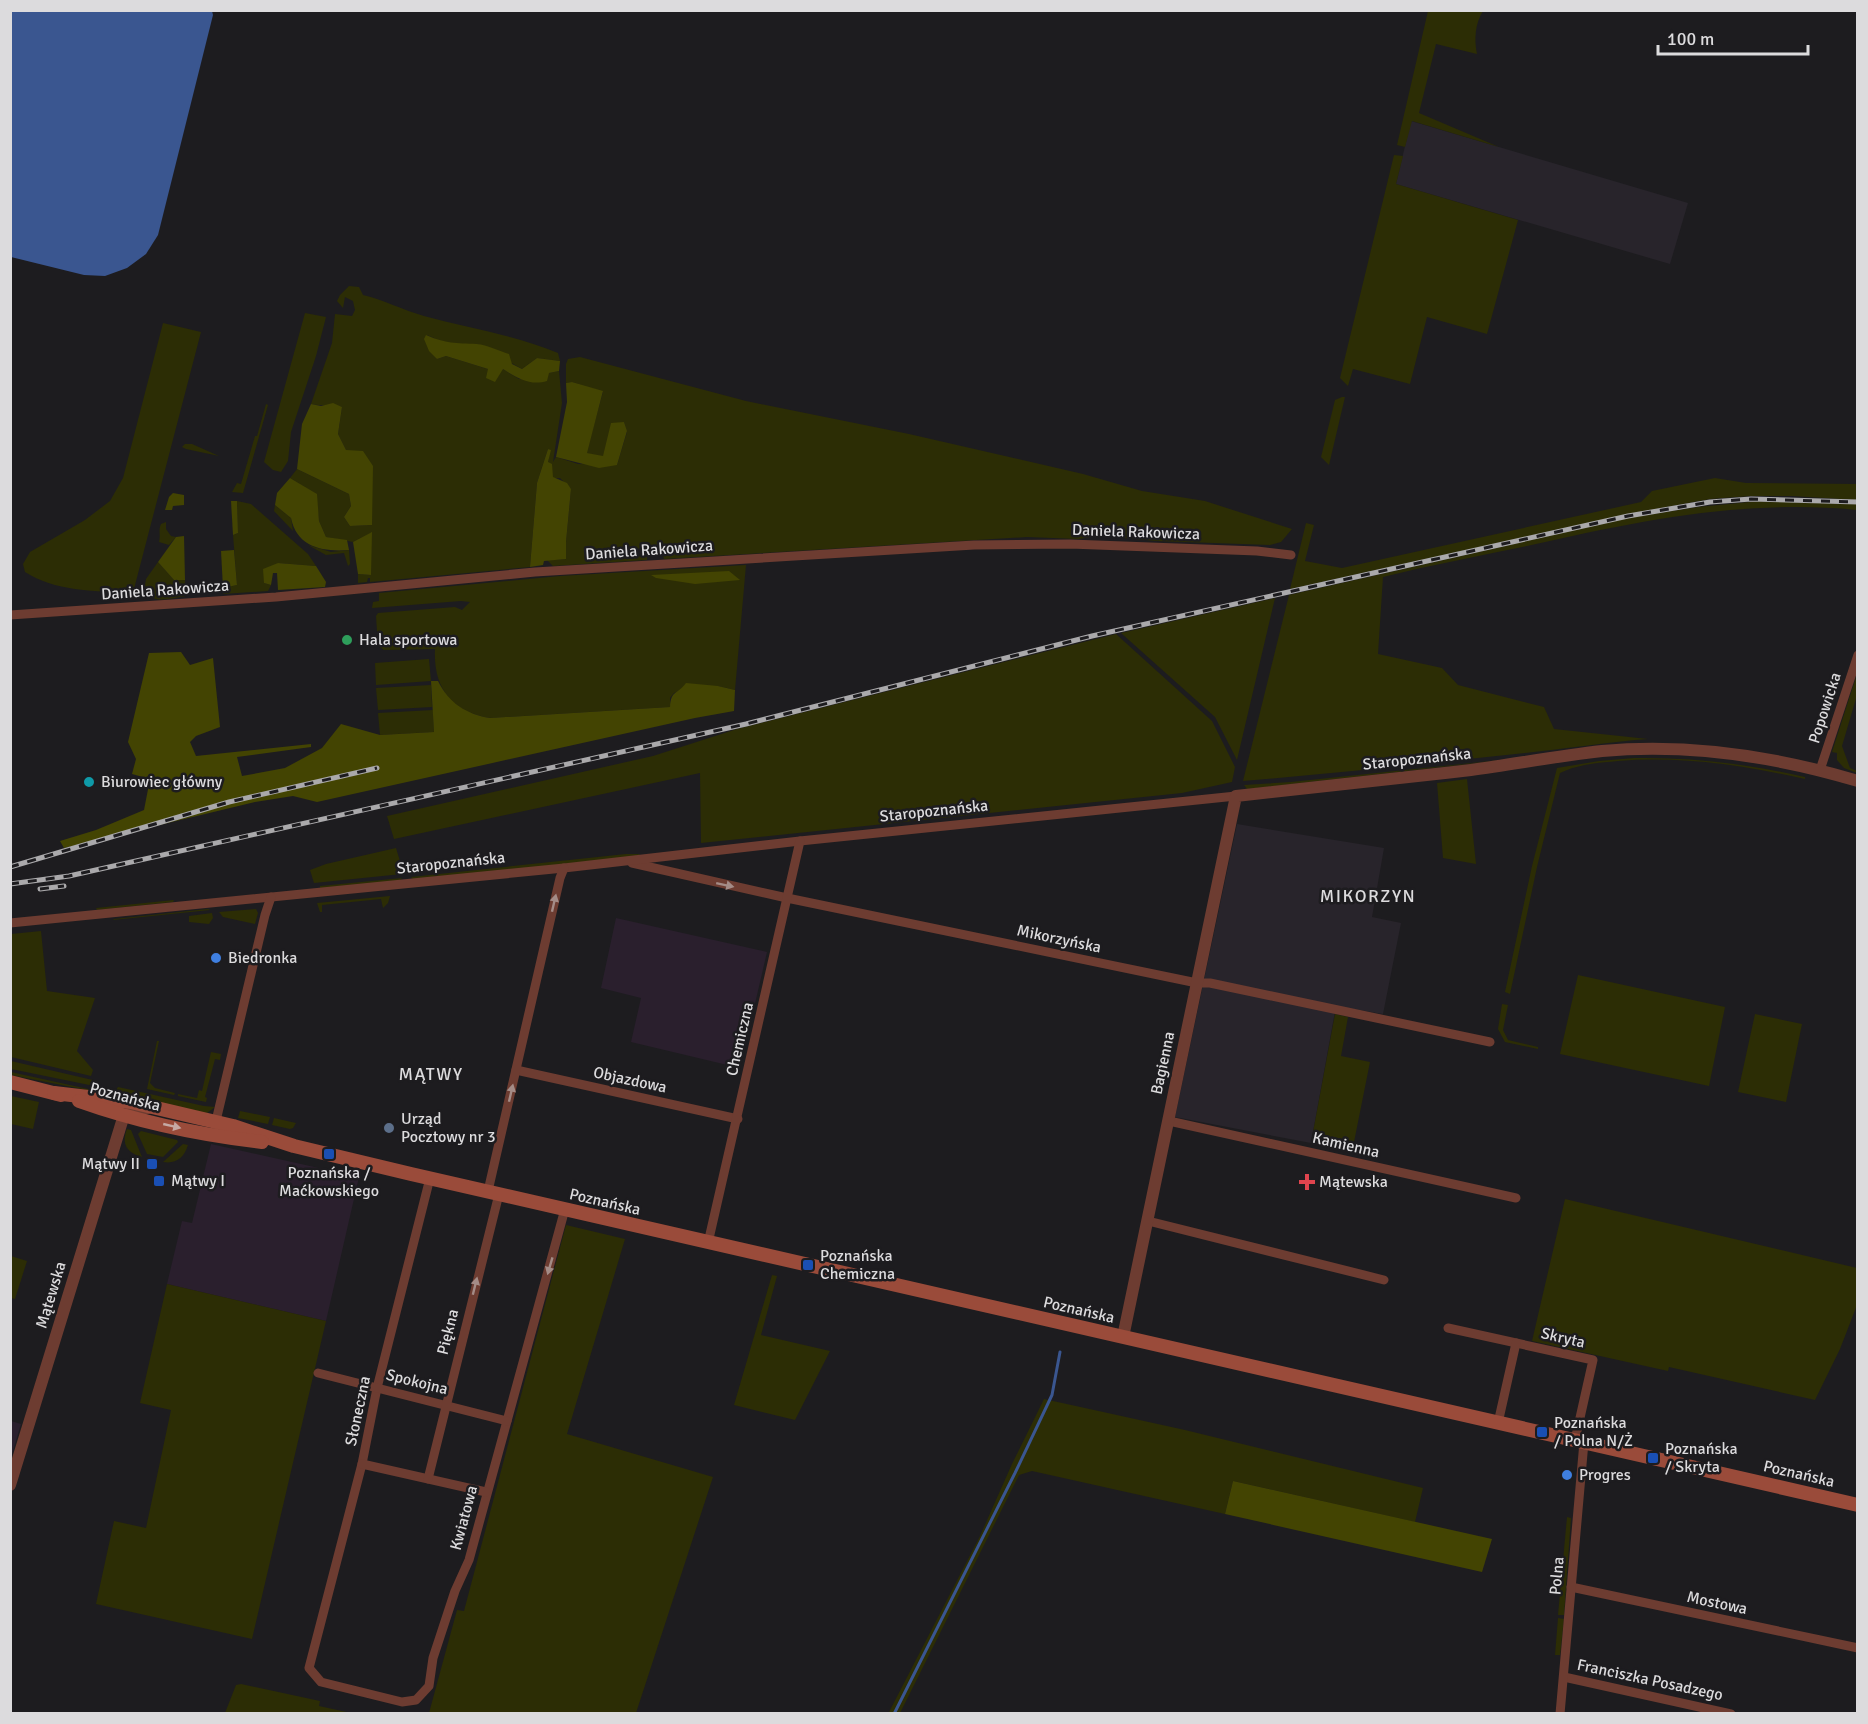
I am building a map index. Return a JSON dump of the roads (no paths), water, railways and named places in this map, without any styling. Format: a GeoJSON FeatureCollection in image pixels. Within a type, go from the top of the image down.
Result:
{"type":"FeatureCollection","features":[{"type":"Feature","properties":{"kind":"main road","name":"Poznańska"},"geometry":{"type":"LineString","coordinates":[[10,1083],[54,1093],[123,1115],[215,1129],[294,1146],[708,1243],[1857,1505]]}},
{"type":"Feature","properties":{"kind":"main road","name":"Poznańska"},"geometry":{"type":"LineString","coordinates":[[54,1093],[151,1107],[215,1129]]}},
{"type":"Feature","properties":{"kind":"street","name":"Daniela Rakowicza"},"geometry":{"type":"LineString","coordinates":[[11,618],[276,597],[535,572],[974,545],[1070,544],[1257,551],[1291,555]]}},
{"type":"Feature","properties":{"kind":"street","name":"Popowicka"},"geometry":{"type":"LineString","coordinates":[[1820,770],[1857,655]]}},
{"type":"Feature","properties":{"kind":"street","name":"Staropoznańska"},"geometry":{"type":"LineString","coordinates":[[10,923],[564,868],[1472,770],[1638,749],[1672,748],[1741,753],[1820,770],[1857,781]]}},
{"type":"Feature","properties":{"kind":"street","name":"Bagienna"},"geometry":{"type":"LineString","coordinates":[[1123,1337],[1236,795]]}},
{"type":"Feature","properties":{"kind":"street","name":"Chemiczna"},"geometry":{"type":"LineString","coordinates":[[708,1243],[800,841]]}},
{"type":"Feature","properties":{"kind":"street"},"geometry":{"type":"LineString","coordinates":[[668,872],[669,856]]}},
{"type":"Feature","properties":{"kind":"street","name":"Mikorzyńska"},"geometry":{"type":"LineString","coordinates":[[623,861],[787,898],[1490,1042]]}},
{"type":"Feature","properties":{"kind":"street"},"geometry":{"type":"LineString","coordinates":[[493,1193],[516,1070],[564,868]]}},
{"type":"Feature","properties":{"kind":"street"},"geometry":{"type":"LineString","coordinates":[[215,1129],[271,897]]}},
{"type":"Feature","properties":{"kind":"street","name":"Objazdowa"},"geometry":{"type":"LineString","coordinates":[[516,1070],[738,1119]]}},
{"type":"Feature","properties":{"kind":"street"},"geometry":{"type":"LineString","coordinates":[[107,1099],[117,1105],[123,1115],[151,1107]]}},
{"type":"Feature","properties":{"kind":"street","name":"Mątewska"},"geometry":{"type":"LineString","coordinates":[[10,1485],[123,1115]]}},
{"type":"Feature","properties":{"kind":"street","name":"Kamienna"},"geometry":{"type":"LineString","coordinates":[[1168,1121],[1516,1198]]}},
{"type":"Feature","properties":{"kind":"street","name":"Słoneczna"},"geometry":{"type":"LineString","coordinates":[[314,1650],[362,1464],[377,1388],[430,1178]]}},
{"type":"Feature","properties":{"kind":"street","name":"Piękna"},"geometry":{"type":"LineString","coordinates":[[428,1479],[493,1193]]}},
{"type":"Feature","properties":{"kind":"street","name":"Kwiatowa"},"geometry":{"type":"LineString","coordinates":[[314,1650],[309,1668],[321,1682],[402,1702],[416,1700],[429,1686],[433,1658],[455,1592],[469,1560],[565,1209]]}},
{"type":"Feature","properties":{"kind":"street"},"geometry":{"type":"LineString","coordinates":[[1148,1221],[1384,1280]]}},
{"type":"Feature","properties":{"kind":"street","name":"Skryta"},"geometry":{"type":"LineString","coordinates":[[1448,1328],[1593,1360],[1580,1441]]}},
{"type":"Feature","properties":{"kind":"street","name":"Skryta"},"geometry":{"type":"LineString","coordinates":[[1498,1423],[1516,1343]]}},
{"type":"Feature","properties":{"kind":"street","name":"Spokojna"},"geometry":{"type":"LineString","coordinates":[[318,1373],[507,1421]]}},
{"type":"Feature","properties":{"kind":"street","name":"Polna"},"geometry":{"type":"LineString","coordinates":[[1560,1713],[1580,1441]]}},
{"type":"Feature","properties":{"kind":"street"},"geometry":{"type":"LineString","coordinates":[[362,1464],[486,1492]]}},
{"type":"Feature","properties":{"kind":"street","name":"Mostowa"},"geometry":{"type":"LineString","coordinates":[[1571,1587],[1857,1648]]}},
{"type":"Feature","properties":{"kind":"street","name":"Franciszka Posadzego"},"geometry":{"type":"LineString","coordinates":[[1563,1677],[1731,1713]]}},
{"type":"Feature","properties":{"kind":"water"},"geometry":{"type":"Polygon","coordinates":[[[11,10],[212,11],[213,15],[158,235],[146,254],[127,268],[105,276],[84,275],[11,257],[11,10]]]}},
{"type":"Feature","properties":{"kind":"waterway"},"geometry":{"type":"LineString","coordinates":[[894,1714],[1052,1395],[1060,1352]]}},
{"type":"Feature","properties":{"kind":"railway"},"geometry":{"type":"LineString","coordinates":[[10,884],[69,876],[746,724],[1092,636],[1628,516],[1710,502],[1751,499],[1858,502]]}},
{"type":"Feature","properties":{"kind":"railway"},"geometry":{"type":"LineString","coordinates":[[10,867],[229,802],[377,768]]}},
{"type":"Feature","properties":{"kind":"railway"},"geometry":{"type":"LineString","coordinates":[[40,889],[64,886]]}},
{"type":"Feature","properties":{"kind":"place","name":"Hala sportowa"},"geometry":{"type":"Point","coordinates":[347,640]}},
{"type":"Feature","properties":{"kind":"place","name":"Biurowiec główny"},"geometry":{"type":"Point","coordinates":[89,782]}},
{"type":"Feature","properties":{"kind":"place","name":"Biedronka"},"geometry":{"type":"Point","coordinates":[216,958]}},
{"type":"Feature","properties":{"kind":"place","name":"Urząd Pocztowy nr 3"},"geometry":{"type":"Point","coordinates":[389,1128]}},
{"type":"Feature","properties":{"kind":"place","name":"Poznańska / Maćkowskiego"},"geometry":{"type":"Point","coordinates":[329,1154]}},
{"type":"Feature","properties":{"kind":"place","name":"Mątwy II"},"geometry":{"type":"Point","coordinates":[152,1164]}},
{"type":"Feature","properties":{"kind":"place","name":"Mątwy I"},"geometry":{"type":"Point","coordinates":[159,1181]}},
{"type":"Feature","properties":{"kind":"place","name":"Mątewska"},"geometry":{"type":"Point","coordinates":[1307,1182]}},
{"type":"Feature","properties":{"kind":"place","name":"Poznańska Chemiczna"},"geometry":{"type":"Point","coordinates":[808,1265]}},
{"type":"Feature","properties":{"kind":"place","name":"Poznańska / Polna N/Ż"},"geometry":{"type":"Point","coordinates":[1542,1432]}},
{"type":"Feature","properties":{"kind":"place","name":"Poznańska / Skryta"},"geometry":{"type":"Point","coordinates":[1653,1458]}},
{"type":"Feature","properties":{"kind":"place","name":"Progres"},"geometry":{"type":"Point","coordinates":[1567,1475]}},
{"type":"Feature","properties":{"kind":"district","name":"MIKORZYN"},"geometry":{"type":"Point","coordinates":[1368,896]}},
{"type":"Feature","properties":{"kind":"district","name":"MĄTWY"},"geometry":{"type":"Point","coordinates":[431,1074]}}]}
